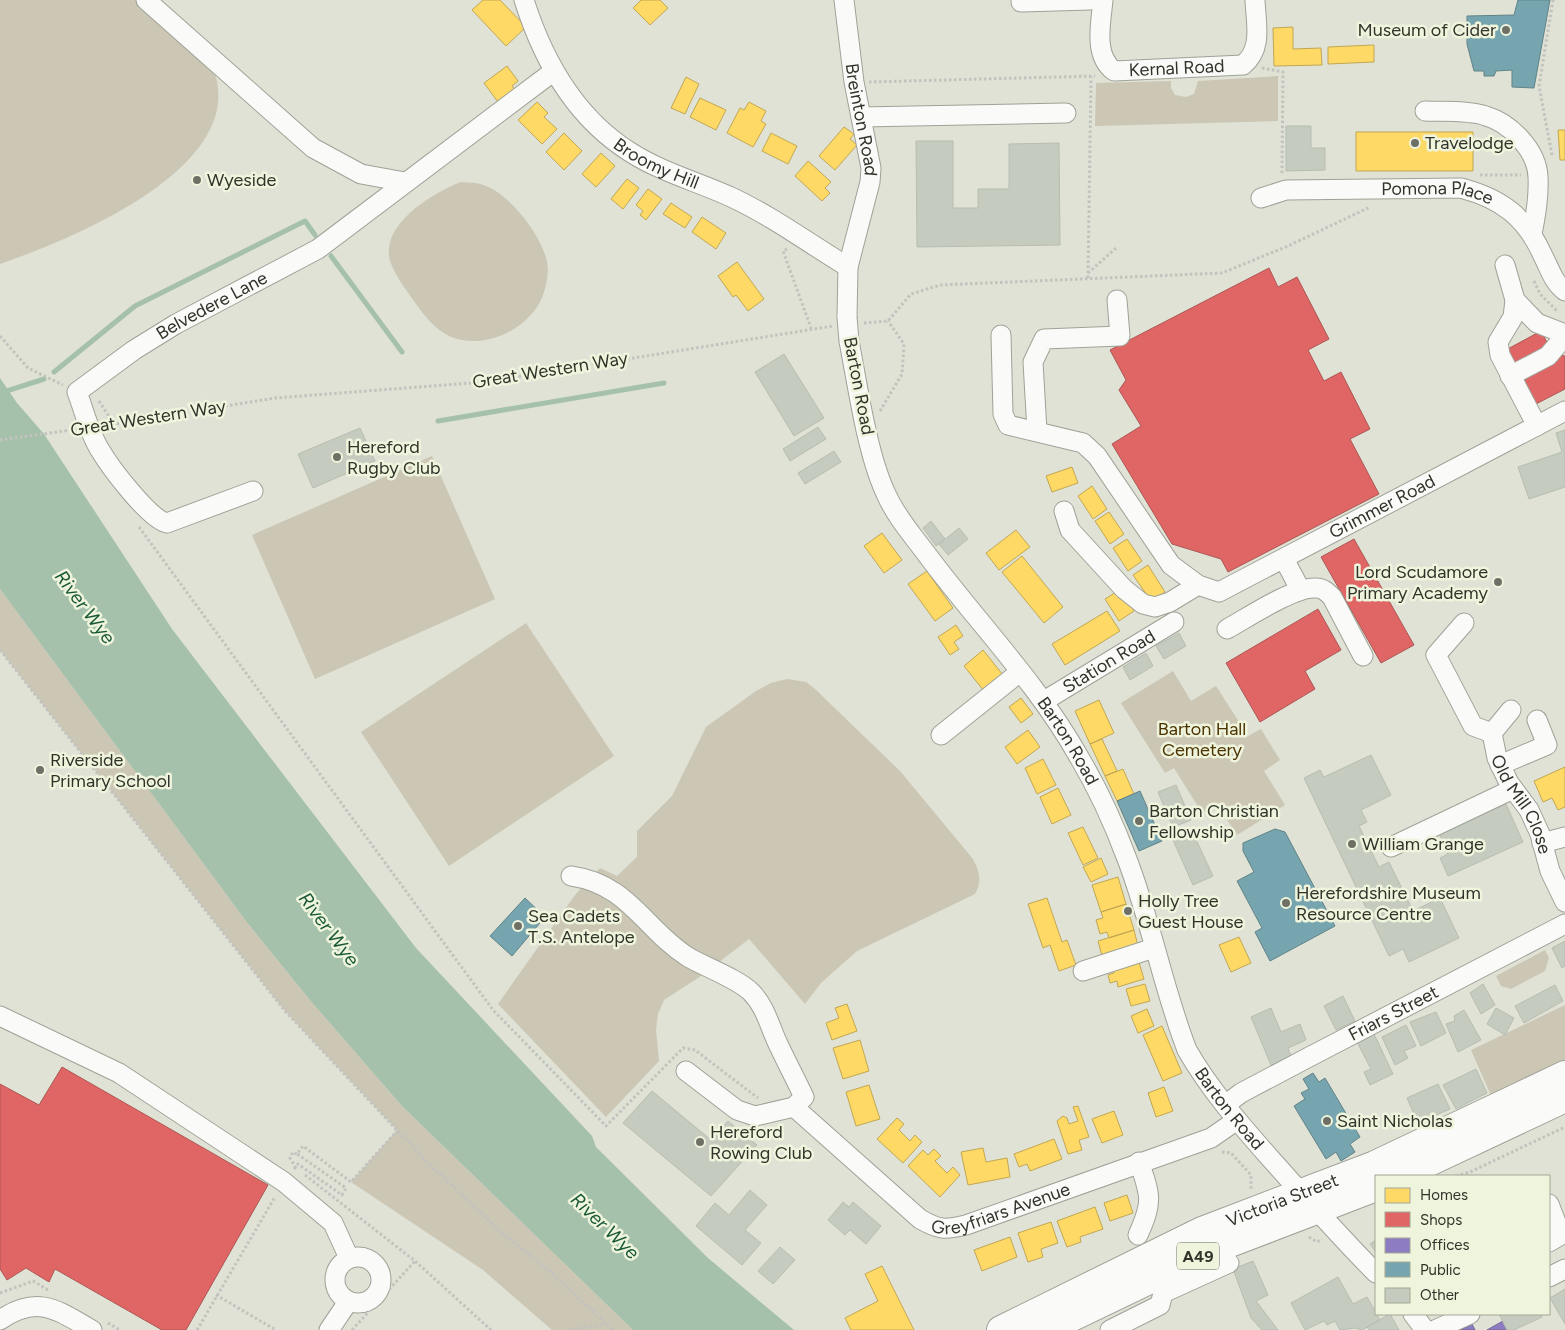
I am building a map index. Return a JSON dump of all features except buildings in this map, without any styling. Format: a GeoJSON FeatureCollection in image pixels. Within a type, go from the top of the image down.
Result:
{"type":"FeatureCollection","features":[{"type":"Feature","properties":{"kind":"highway","name":"Victoria Street"},"geometry":{"type":"LineString","coordinates":[[1309,1202],[1375,1165],[1565,1075]]}},
{"type":"Feature","properties":{"kind":"highway"},"geometry":{"type":"LineString","coordinates":[[1401,1175],[1565,1098]]}},
{"type":"Feature","properties":{"kind":"highway","name":"Victoria Street"},"geometry":{"type":"LineString","coordinates":[[1001,1330],[1079,1301],[1202,1231],[1309,1202],[1375,1187]]}},
{"type":"Feature","properties":{"kind":"highway","name":"Victoria Street"},"geometry":{"type":"LineString","coordinates":[[1044,1330],[1079,1301]]}},
{"type":"Feature","properties":{"kind":"street"},"geometry":{"type":"LineString","coordinates":[[146,0],[313,148],[362,174],[405,182]]}},
{"type":"Feature","properties":{"kind":"street","name":"Broomy Hill"},"geometry":{"type":"LineString","coordinates":[[524,0],[542,48],[554,71],[590,119],[631,153],[660,168],[731,197],[848,267]]}},
{"type":"Feature","properties":{"kind":"street","name":"Breinton Road"},"geometry":{"type":"LineString","coordinates":[[844,0],[854,82],[869,149],[870,182],[848,267]]}},
{"type":"Feature","properties":{"kind":"street"},"geometry":{"type":"LineString","coordinates":[[1021,0],[1021,2],[1090,0]]}},
{"type":"Feature","properties":{"kind":"street","name":"Kernal Road"},"geometry":{"type":"LineString","coordinates":[[1103,0],[1101,46],[1104,61],[1114,71],[1243,65],[1252,58]]}},
{"type":"Feature","properties":{"kind":"street"},"geometry":{"type":"LineString","coordinates":[[1252,58],[1256,49],[1255,0]]}},
{"type":"Feature","properties":{"kind":"street","name":"Belvedere Lane"},"geometry":{"type":"LineString","coordinates":[[77,392],[134,350],[176,324],[318,249],[554,71]]}},
{"type":"Feature","properties":{"kind":"street"},"geometry":{"type":"LineString","coordinates":[[1425,111],[1485,115],[1509,126],[1527,148],[1538,174],[1537,207],[1532,234]]}},
{"type":"Feature","properties":{"kind":"street"},"geometry":{"type":"LineString","coordinates":[[861,117],[1066,113]]}},
{"type":"Feature","properties":{"kind":"street","name":"Pomona Place"},"geometry":{"type":"LineString","coordinates":[[1261,198],[1286,190],[1461,188],[1482,194],[1499,203],[1522,220],[1532,234],[1553,278],[1564,291]]}},
{"type":"Feature","properties":{"kind":"street"},"geometry":{"type":"LineString","coordinates":[[1505,265],[1514,300],[1513,317],[1498,342],[1500,355],[1536,426]]}},
{"type":"Feature","properties":{"kind":"street","name":"Barton Road"},"geometry":{"type":"LineString","coordinates":[[848,267],[848,327],[868,432],[879,478],[896,513],[945,579],[1044,701],[1079,757],[1128,859],[1187,1050],[1224,1105],[1334,1232],[1375,1272]]}},
{"type":"Feature","properties":{"kind":"street"},"geometry":{"type":"LineString","coordinates":[[1037,431],[1033,362],[1044,339],[1120,336],[1117,300]]}},
{"type":"Feature","properties":{"kind":"street"},"geometry":{"type":"LineString","coordinates":[[1510,376],[1548,356],[1565,335],[1537,323],[1514,300]]}},
{"type":"Feature","properties":{"kind":"street"},"geometry":{"type":"LineString","coordinates":[[1001,335],[1005,421],[1013,428],[1037,431],[1083,443],[1097,456],[1171,565],[1198,585],[1170,602],[1155,607],[1143,604],[1124,589],[1070,530],[1064,511]]}},
{"type":"Feature","properties":{"kind":"street"},"geometry":{"type":"LineString","coordinates":[[77,392],[99,448],[122,481],[158,521],[167,523],[253,490]]}},
{"type":"Feature","properties":{"kind":"street","name":"Grimmer Road"},"geometry":{"type":"LineString","coordinates":[[1198,585],[1220,592],[1565,411]]}},
{"type":"Feature","properties":{"kind":"street"},"geometry":{"type":"LineString","coordinates":[[1284,559],[1300,590]]}},
{"type":"Feature","properties":{"kind":"street"},"geometry":{"type":"LineString","coordinates":[[1227,629],[1300,590],[1316,588],[1326,590],[1332,597],[1363,656]]}},
{"type":"Feature","properties":{"kind":"street","name":"Station Road"},"geometry":{"type":"LineString","coordinates":[[1044,701],[1174,622]]}},
{"type":"Feature","properties":{"kind":"street","name":"Old Mill Close"},"geometry":{"type":"LineString","coordinates":[[1464,623],[1436,655],[1473,726],[1492,733]]}},
{"type":"Feature","properties":{"kind":"street"},"geometry":{"type":"LineString","coordinates":[[941,735],[1020,672]]}},
{"type":"Feature","properties":{"kind":"street","name":"Old Mill Close"},"geometry":{"type":"LineString","coordinates":[[1492,733],[1510,710]]}},
{"type":"Feature","properties":{"kind":"street"},"geometry":{"type":"LineString","coordinates":[[1500,765],[1547,745],[1537,720]]}},
{"type":"Feature","properties":{"kind":"street","name":"Old Mill Close"},"geometry":{"type":"LineString","coordinates":[[1492,733],[1500,765],[1513,789],[1529,810],[1542,843],[1550,871],[1565,902]]}},
{"type":"Feature","properties":{"kind":"street"},"geometry":{"type":"LineString","coordinates":[[1391,847],[1513,789]]}},
{"type":"Feature","properties":{"kind":"street"},"geometry":{"type":"LineString","coordinates":[[1542,843],[1565,837]]}},
{"type":"Feature","properties":{"kind":"street"},"geometry":{"type":"LineString","coordinates":[[571,876],[590,878],[618,894],[686,956],[750,991],[770,1022],[778,1045],[804,1098],[794,1107],[755,1116],[737,1110],[686,1071]]}},
{"type":"Feature","properties":{"kind":"street","name":"Friars Street"},"geometry":{"type":"LineString","coordinates":[[1224,1105],[1259,1083],[1565,924]]}},
{"type":"Feature","properties":{"kind":"street"},"geometry":{"type":"LineString","coordinates":[[1083,971],[1154,948]]}},
{"type":"Feature","properties":{"kind":"street"},"geometry":{"type":"LineString","coordinates":[[0,1016],[119,1073],[289,1174],[333,1223],[349,1258]]}},
{"type":"Feature","properties":{"kind":"street","name":"Greyfriars Avenue"},"geometry":{"type":"LineString","coordinates":[[794,1107],[920,1219],[936,1228],[949,1229],[966,1225],[1210,1138],[1237,1120]]}},
{"type":"Feature","properties":{"kind":"street"},"geometry":{"type":"LineString","coordinates":[[1138,1235],[1149,1210],[1148,1186],[1139,1162]]}},
{"type":"Feature","properties":{"kind":"street"},"geometry":{"type":"LineString","coordinates":[[1550,1207],[1561,1235],[1550,1241]]}},
{"type":"Feature","properties":{"kind":"street"},"geometry":{"type":"LineString","coordinates":[[357,1257],[372,1262],[378,1268],[381,1282],[375,1296],[370,1300],[356,1304],[348,1302],[338,1292],[334,1276],[342,1262],[349,1258],[357,1257]]}},
{"type":"Feature","properties":{"kind":"street"},"geometry":{"type":"LineString","coordinates":[[1110,1330],[1160,1305],[1163,1293],[1229,1263]]}},
{"type":"Feature","properties":{"kind":"street"},"geometry":{"type":"LineString","coordinates":[[329,1330],[348,1302]]}},
{"type":"Feature","properties":{"kind":"street"},"geometry":{"type":"LineString","coordinates":[[0,1320],[26,1306],[40,1305],[54,1308],[92,1330]]}},
{"type":"Feature","properties":{"kind":"street"},"geometry":{"type":"LineString","coordinates":[[1414,1315],[1425,1330]]}},
{"type":"Feature","properties":{"kind":"street"},"geometry":{"type":"LineString","coordinates":[[1435,1330],[1468,1315]]}},
{"type":"Feature","properties":{"kind":"path"},"geometry":{"type":"LineString","coordinates":[[1479,175],[1538,174],[1554,170],[1539,86],[1553,0]]}},
{"type":"Feature","properties":{"kind":"path"},"geometry":{"type":"LineString","coordinates":[[1252,58],[1258,68],[1283,72],[1282,176],[1291,175]]}},
{"type":"Feature","properties":{"kind":"path"},"geometry":{"type":"LineString","coordinates":[[854,82],[1091,77],[1088,279]]}},
{"type":"Feature","properties":{"kind":"path"},"geometry":{"type":"LineString","coordinates":[[868,432],[902,374],[904,344],[888,321],[911,294],[940,285],[1222,273],[1288,246],[1371,206]]}},
{"type":"Feature","properties":{"kind":"path"},"geometry":{"type":"LineString","coordinates":[[803,240],[783,251],[811,328]]}},
{"type":"Feature","properties":{"kind":"path"},"geometry":{"type":"LineString","coordinates":[[1088,273],[1116,248]]}},
{"type":"Feature","properties":{"kind":"path"},"geometry":{"type":"LineString","coordinates":[[1533,279],[1540,294],[1551,306]]}},
{"type":"Feature","properties":{"kind":"path","name":"Great Western Way"},"geometry":{"type":"LineString","coordinates":[[0,440],[275,398],[484,382],[811,328],[848,327],[888,321]]}},
{"type":"Feature","properties":{"kind":"path"},"geometry":{"type":"LineString","coordinates":[[0,336],[28,368],[77,392]]}},
{"type":"Feature","properties":{"kind":"path"},"geometry":{"type":"LineString","coordinates":[[138,524],[493,1010],[606,1126],[683,1048],[695,1050],[750,1093],[762,1100]]}},
{"type":"Feature","properties":{"kind":"path"},"geometry":{"type":"LineString","coordinates":[[0,650],[285,1011],[397,1130],[502,1233],[553,1274],[613,1330]]}},
{"type":"Feature","properties":{"kind":"path"},"geometry":{"type":"LineString","coordinates":[[1460,1175],[1470,1172],[1565,1126]]}},
{"type":"Feature","properties":{"kind":"path"},"geometry":{"type":"LineString","coordinates":[[297,1154],[303,1146],[351,1182],[397,1130]]}},
{"type":"Feature","properties":{"kind":"path"},"geometry":{"type":"LineString","coordinates":[[1210,1138],[1216,1151],[1231,1152],[1251,1175],[1250,1191],[1244,1193]]}},
{"type":"Feature","properties":{"kind":"path"},"geometry":{"type":"LineString","coordinates":[[197,1330],[289,1174],[298,1164],[342,1195],[346,1188],[293,1152],[290,1158],[289,1174]]}},
{"type":"Feature","properties":{"kind":"path"},"geometry":{"type":"LineString","coordinates":[[289,1174],[415,1261],[490,1330]]}},
{"type":"Feature","properties":{"kind":"path"},"geometry":{"type":"LineString","coordinates":[[1303,1240],[1310,1236],[1317,1242],[1334,1232]]}},
{"type":"Feature","properties":{"kind":"path"},"geometry":{"type":"LineString","coordinates":[[352,1330],[415,1261]]}},
{"type":"Feature","properties":{"kind":"path"},"geometry":{"type":"LineString","coordinates":[[216,1295],[276,1330]]}},
{"type":"Feature","properties":{"kind":"path"},"geometry":{"type":"LineString","coordinates":[[570,1330],[606,1324]]}},
{"type":"Feature","properties":{"kind":"green space"},"geometry":{"type":"Polygon","coordinates":[[[0,0],[137,0],[213,68],[218,104],[206,137],[181,167],[147,194],[108,218],[31,253],[0,264],[0,0]]]}},
{"type":"Feature","properties":{"kind":"green space"},"geometry":{"type":"Polygon","coordinates":[[[1278,76],[1278,121],[1095,126],[1096,83],[1171,81],[1171,88],[1175,95],[1186,97],[1194,94],[1198,81],[1278,76]]]}},
{"type":"Feature","properties":{"kind":"green space"},"geometry":{"type":"Polygon","coordinates":[[[461,182],[478,183],[490,188],[512,204],[531,227],[538,239],[548,266],[544,292],[539,305],[530,316],[507,333],[479,341],[465,341],[451,337],[433,325],[405,289],[390,261],[389,247],[393,235],[401,223],[424,202],[461,182]]]}},
{"type":"Feature","properties":{"kind":"green space"},"geometry":{"type":"Polygon","coordinates":[[[432,456],[495,599],[315,679],[252,535],[432,456]]]}},
{"type":"Feature","properties":{"kind":"green space"},"geometry":{"type":"Polygon","coordinates":[[[0,589],[246,921],[309,999],[402,1106],[633,1330],[552,1330],[483,1270],[351,1182],[397,1130],[285,1011],[0,650],[0,589]]]}},
{"type":"Feature","properties":{"kind":"green space"},"geometry":{"type":"Polygon","coordinates":[[[526,623],[614,756],[449,866],[361,732],[526,623]]]}},
{"type":"Feature","properties":{"kind":"green space","name":"Barton Hall Cemetery"},"geometry":{"type":"Polygon","coordinates":[[[1173,671],[1191,701],[1216,686],[1248,736],[1261,729],[1280,760],[1264,771],[1285,805],[1237,835],[1217,804],[1202,813],[1174,768],[1165,773],[1121,703],[1173,671]]]}},
{"type":"Feature","properties":{"kind":"green space"},"geometry":{"type":"Polygon","coordinates":[[[787,679],[806,682],[815,689],[900,771],[973,859],[979,877],[977,890],[975,894],[857,951],[821,983],[805,1004],[749,939],[701,976],[664,1000],[658,1014],[656,1030],[659,1061],[606,1117],[498,1004],[575,895],[600,868],[617,876],[637,857],[637,831],[672,796],[706,727],[756,691],[771,683],[787,679]]]}},
{"type":"Feature","properties":{"kind":"green space"},"geometry":{"type":"Polygon","coordinates":[[[1545,950],[1549,958],[1545,971],[1511,989],[1501,986],[1496,976],[1545,950]]]}},
{"type":"Feature","properties":{"kind":"green space"},"geometry":{"type":"Polygon","coordinates":[[[1565,1005],[1565,1064],[1493,1100],[1471,1050],[1565,1005]]]}},
{"type":"Feature","properties":{"kind":"water","name":"River Wye"},"geometry":{"type":"Polygon","coordinates":[[[0,378],[17,403],[44,434],[172,629],[416,948],[592,1136],[596,1147],[708,1258],[794,1330],[633,1330],[402,1106],[309,999],[246,921],[0,589],[0,378]]]}},
{"type":"Feature","properties":{"kind":"waterway"},"geometry":{"type":"LineString","coordinates":[[54,372],[135,306],[305,221],[315,235]]}},
{"type":"Feature","properties":{"kind":"waterway"},"geometry":{"type":"LineString","coordinates":[[331,256],[402,352]]}},
{"type":"Feature","properties":{"kind":"waterway"},"geometry":{"type":"LineString","coordinates":[[0,393],[44,379]]}},
{"type":"Feature","properties":{"kind":"waterway"},"geometry":{"type":"LineString","coordinates":[[438,421],[664,383]]}},
{"type":"Feature","properties":{"kind":"place","name":"Museum of Cider"},"geometry":{"type":"Point","coordinates":[1506,30]}},
{"type":"Feature","properties":{"kind":"place","name":"Travelodge"},"geometry":{"type":"Point","coordinates":[1415,143]}},
{"type":"Feature","properties":{"kind":"place","name":"Wyeside"},"geometry":{"type":"Point","coordinates":[197,180]}},
{"type":"Feature","properties":{"kind":"place","name":"Hereford Rugby Club"},"geometry":{"type":"Point","coordinates":[337,457]}},
{"type":"Feature","properties":{"kind":"place","name":"Lord Scudamore Primary Academy"},"geometry":{"type":"Point","coordinates":[1498,582]}},
{"type":"Feature","properties":{"kind":"place","name":"Riverside Primary School"},"geometry":{"type":"Point","coordinates":[40,770]}},
{"type":"Feature","properties":{"kind":"place","name":"Barton Christian Fellowship"},"geometry":{"type":"Point","coordinates":[1139,821]}},
{"type":"Feature","properties":{"kind":"place","name":"William Grange"},"geometry":{"type":"Point","coordinates":[1352,844]}},
{"type":"Feature","properties":{"kind":"place","name":"Herefordshire Museum Resource Centre"},"geometry":{"type":"Point","coordinates":[1286,903]}},
{"type":"Feature","properties":{"kind":"place","name":"Holly Tree Guest House"},"geometry":{"type":"Point","coordinates":[1128,911]}},
{"type":"Feature","properties":{"kind":"place","name":"Sea Cadets T.S. Antelope"},"geometry":{"type":"Point","coordinates":[518,926]}},
{"type":"Feature","properties":{"kind":"place","name":"Saint Nicholas"},"geometry":{"type":"Point","coordinates":[1327,1121]}},
{"type":"Feature","properties":{"kind":"place","name":"Hereford Rowing Club"},"geometry":{"type":"Point","coordinates":[700,1142]}}]}
